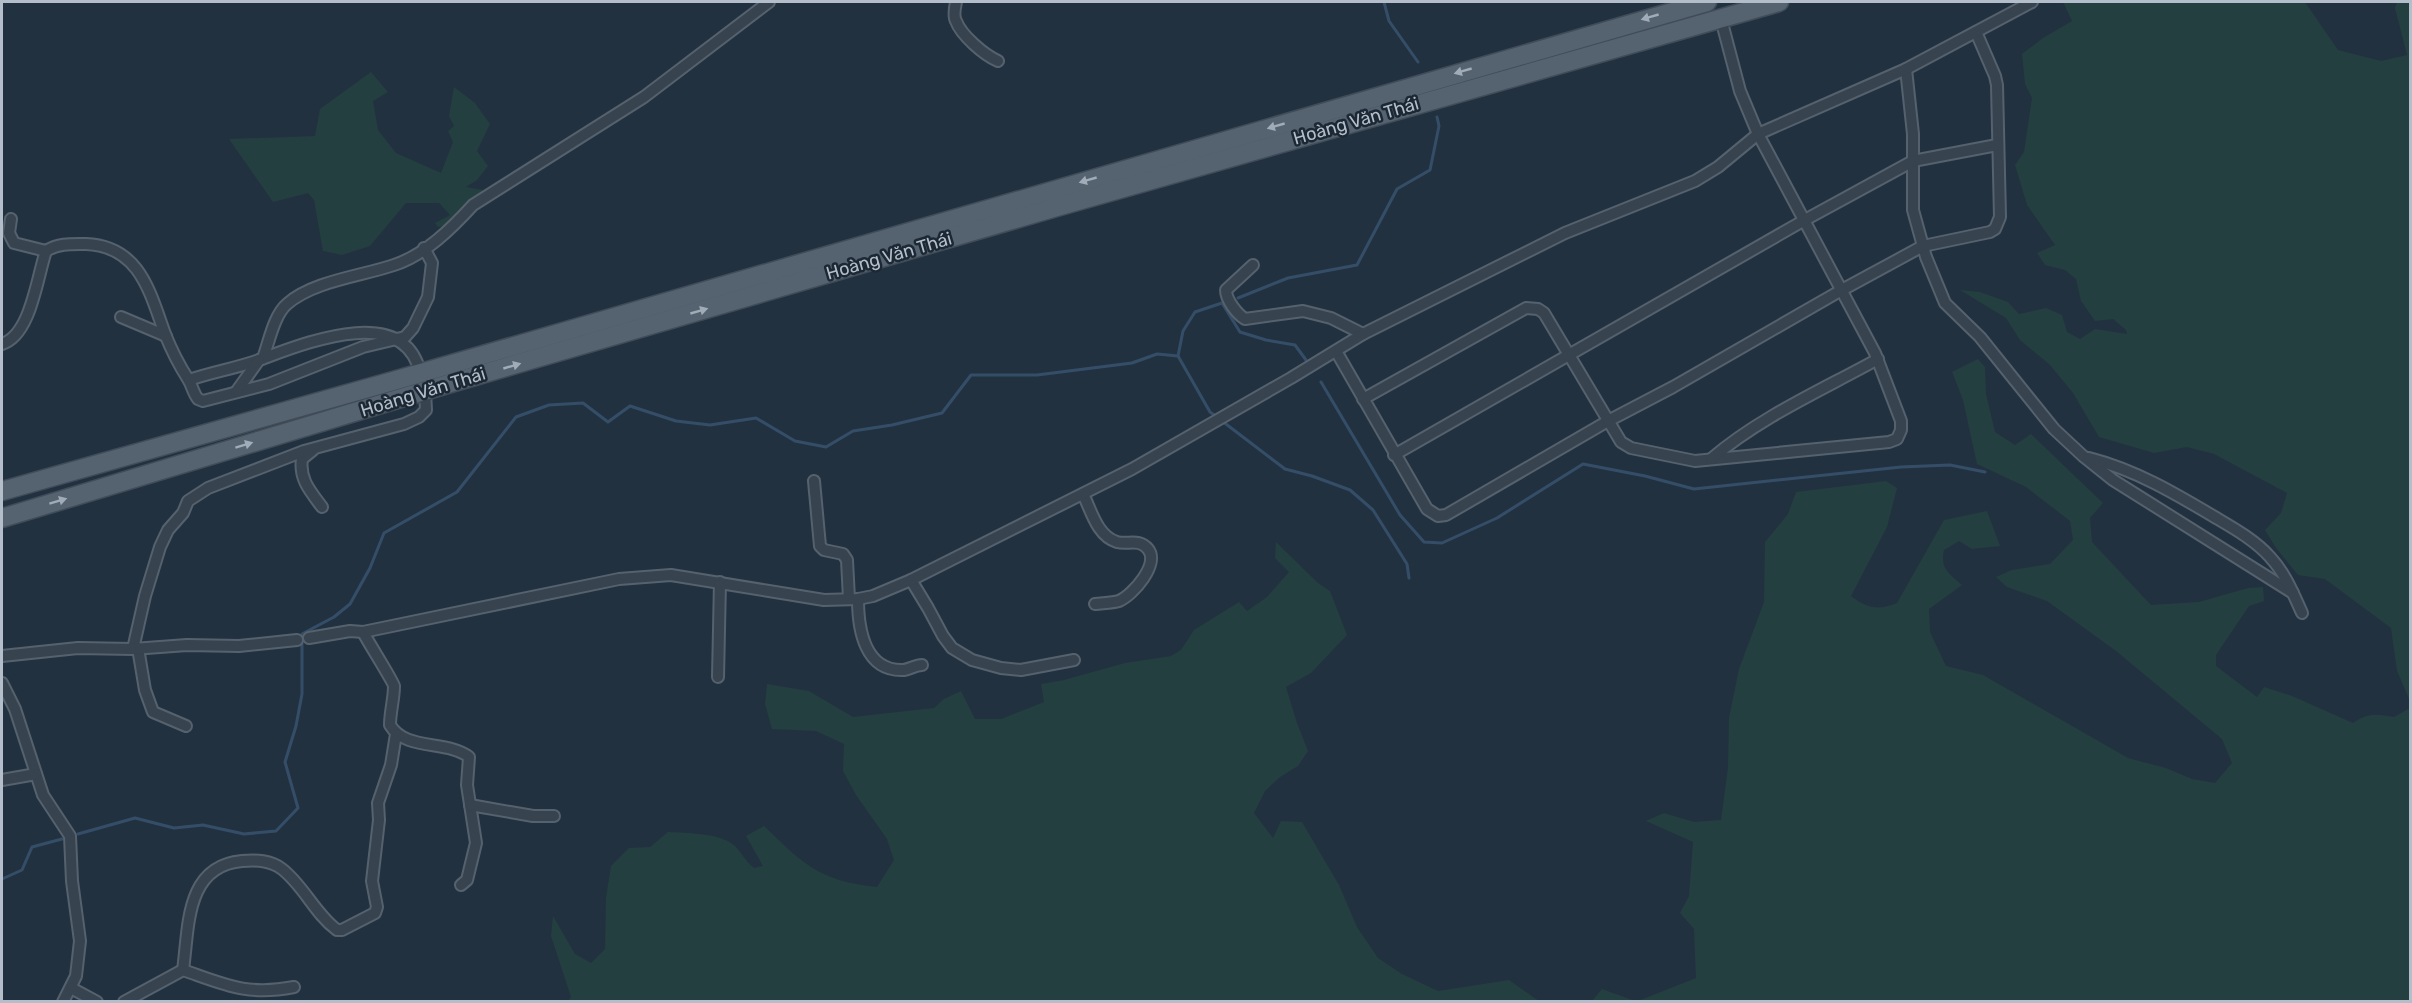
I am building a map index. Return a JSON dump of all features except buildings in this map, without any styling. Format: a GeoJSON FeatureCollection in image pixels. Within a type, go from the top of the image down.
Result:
{"type":"FeatureCollection","features":[{"type":"Feature","properties":{"kind":"main road","name":"Hoàng Văn Thái"},"geometry":{"type":"LineString","coordinates":[[2,490],[1707,2]]}},
{"type":"Feature","properties":{"kind":"main road","name":"Hoàng Văn Thái"},"geometry":{"type":"LineString","coordinates":[[2,518],[1719,10],[1779,2]]}},
{"type":"Feature","properties":{"kind":"main road"},"geometry":{"type":"LineString","coordinates":[[420,372],[425,392]]}},
{"type":"Feature","properties":{"kind":"street"},"geometry":{"type":"LineString","coordinates":[[236,392],[261,359],[285,305],[333,281],[395,265],[424,248],[453,227],[473,205],[644,97],[769,2]]}},
{"type":"Feature","properties":{"kind":"street"},"geometry":{"type":"LineString","coordinates":[[956,2],[955,20],[959,26],[971,41],[989,57],[998,61]]}},
{"type":"Feature","properties":{"kind":"street"},"geometry":{"type":"LineString","coordinates":[[309,638],[350,631],[363,632],[619,579],[671,575],[824,600],[873,596],[911,580],[1132,469],[1363,334],[1565,233],[1695,181],[1718,167],[1758,134],[1906,69],[2032,2]]}},
{"type":"Feature","properties":{"kind":"street"},"geometry":{"type":"LineString","coordinates":[[1363,399],[1526,308],[1538,309],[1544,313],[1621,442],[1631,448],[1695,460],[1889,442],[1897,439],[1901,430],[1901,420],[1878,359],[1758,134],[1740,91],[1719,10]]}},
{"type":"Feature","properties":{"kind":"street"},"geometry":{"type":"LineString","coordinates":[[1336,351],[1427,509],[1438,516],[1446,515],[1608,421],[1673,387],[1923,246],[1995,229],[2000,218],[1995,76],[1976,32]]}},
{"type":"Feature","properties":{"kind":"street"},"geometry":{"type":"LineString","coordinates":[[1906,69],[1913,134],[1913,210],[1923,246],[1946,303],[1980,337],[2054,429],[2083,456],[2113,480],[2293,593]]}},
{"type":"Feature","properties":{"kind":"street"},"geometry":{"type":"LineString","coordinates":[[1394,455],[1803,221],[1913,161],[1997,145]]}},
{"type":"Feature","properties":{"kind":"street"},"geometry":{"type":"LineString","coordinates":[[11,219],[9,233],[14,243],[46,251],[55,246],[68,244],[93,244],[117,252],[136,266],[150,288],[166,336],[198,399],[203,400],[269,384],[363,347],[405,337],[413,328],[428,297],[432,262],[424,248]]}},
{"type":"Feature","properties":{"kind":"street"},"geometry":{"type":"LineString","coordinates":[[2,344],[11,340],[23,325],[46,251]]}},
{"type":"Feature","properties":{"kind":"street"},"geometry":{"type":"LineString","coordinates":[[1253,266],[1226,290],[1226,296],[1245,319],[1303,311],[1331,318],[1363,334]]}},
{"type":"Feature","properties":{"kind":"street"},"geometry":{"type":"LineString","coordinates":[[122,317],[166,336]]}},
{"type":"Feature","properties":{"kind":"street"},"geometry":{"type":"LineString","coordinates":[[189,380],[326,337],[369,333],[395,338],[413,354],[420,372]]}},
{"type":"Feature","properties":{"kind":"street"},"geometry":{"type":"LineString","coordinates":[[1711,459],[1763,422],[1878,359]]}},
{"type":"Feature","properties":{"kind":"street"},"geometry":{"type":"LineString","coordinates":[[186,726],[153,712],[145,690],[136,649],[145,596],[160,547],[168,530],[183,513],[188,501],[208,488],[327,444],[404,424],[419,417],[426,410],[425,392]]}},
{"type":"Feature","properties":{"kind":"street"},"geometry":{"type":"LineString","coordinates":[[322,507],[304,481],[301,468],[303,459],[309,452],[327,444]]}},
{"type":"Feature","properties":{"kind":"street"},"geometry":{"type":"LineString","coordinates":[[2083,456],[2114,464],[2164,486],[2225,524],[2269,556],[2288,582],[2302,613]]}},
{"type":"Feature","properties":{"kind":"street"},"geometry":{"type":"LineString","coordinates":[[814,481],[820,546],[824,550],[843,554],[847,560],[853,599],[868,651],[874,662],[890,669],[905,670],[922,664]]}},
{"type":"Feature","properties":{"kind":"street"},"geometry":{"type":"LineString","coordinates":[[1083,494],[1100,531],[1117,542],[1136,542],[1148,548],[1152,559],[1150,569],[1143,579],[1120,600],[1095,604]]}},
{"type":"Feature","properties":{"kind":"street"},"geometry":{"type":"LineString","coordinates":[[911,580],[952,648],[972,660],[1001,668],[1021,670],[1074,660]]}},
{"type":"Feature","properties":{"kind":"street"},"geometry":{"type":"LineString","coordinates":[[718,677],[720,582]]}},
{"type":"Feature","properties":{"kind":"street"},"geometry":{"type":"LineString","coordinates":[[363,632],[377,660],[392,678],[394,686],[390,725],[396,734],[419,743],[462,752],[470,757],[466,785],[476,843],[467,880],[461,885]]}},
{"type":"Feature","properties":{"kind":"street"},"geometry":{"type":"LineString","coordinates":[[2,656],[78,648],[239,646],[297,640]]}},
{"type":"Feature","properties":{"kind":"street"},"geometry":{"type":"LineString","coordinates":[[2,683],[15,709],[43,795],[70,836],[72,881],[80,941],[76,976],[63,1002]]}},
{"type":"Feature","properties":{"kind":"street"},"geometry":{"type":"LineString","coordinates":[[183,970],[195,893],[204,878],[215,869],[238,861],[268,861],[280,868],[294,879],[338,930],[375,913],[377,907],[372,881],[379,820],[378,804],[391,765],[396,734]]}},
{"type":"Feature","properties":{"kind":"street"},"geometry":{"type":"LineString","coordinates":[[2,780],[36,774]]}},
{"type":"Feature","properties":{"kind":"street"},"geometry":{"type":"LineString","coordinates":[[470,805],[532,816],[554,816]]}},
{"type":"Feature","properties":{"kind":"street"},"geometry":{"type":"LineString","coordinates":[[183,970],[221,985],[240,989],[279,990],[294,987]]}},
{"type":"Feature","properties":{"kind":"street"},"geometry":{"type":"LineString","coordinates":[[124,1002],[183,970]]}},
{"type":"Feature","properties":{"kind":"street"},"geometry":{"type":"LineString","coordinates":[[71,988],[97,1002]]}},
{"type":"Feature","properties":{"kind":"green space"},"geometry":{"type":"Polygon","coordinates":[[[2063,2],[2305,2],[2338,50],[2381,61],[2407,55],[2395,8],[2397,2],[2410,2],[2410,701],[2397,671],[2391,628],[2325,579],[2298,575],[2265,530],[2281,513],[2287,493],[2214,454],[2187,447],[2154,453],[2099,437],[2073,393],[2050,365],[2020,340],[2006,318],[1960,290],[1980,292],[2008,302],[2019,314],[2046,308],[2062,315],[2067,332],[2080,339],[2095,329],[2127,334],[2126,330],[2113,319],[2095,321],[2081,301],[2076,279],[2065,270],[2045,265],[2037,253],[2055,245],[2027,205],[2015,165],[2024,152],[2032,98],[2025,84],[2022,54],[2072,21],[2063,2]]]}},
{"type":"Feature","properties":{"kind":"green space"},"geometry":{"type":"Polygon","coordinates":[[[371,72],[388,92],[373,101],[378,130],[396,153],[441,173],[453,142],[448,131],[454,126],[449,116],[454,87],[475,103],[490,124],[477,151],[488,166],[477,180],[466,187],[488,191],[447,226],[438,227],[435,223],[450,215],[439,203],[406,203],[370,246],[342,255],[323,251],[314,200],[308,193],[273,202],[229,139],[315,136],[320,109],[371,72]]]}},
{"type":"Feature","properties":{"kind":"green space"},"geometry":{"type":"Polygon","coordinates":[[[1978,359],[1985,367],[1986,394],[1995,432],[2015,445],[2031,434],[2103,503],[2090,518],[2092,542],[2151,605],[2199,602],[2248,588],[2263,587],[2264,601],[2249,606],[2216,655],[2216,666],[2257,697],[2264,687],[2292,696],[2353,723],[2363,717],[2373,715],[2394,717],[2410,708],[2410,1001],[1638,1001],[1696,978],[1694,929],[1680,913],[1689,896],[1693,842],[1646,821],[1664,813],[1694,822],[1721,820],[1728,768],[1729,718],[1739,669],[1764,602],[1765,542],[1788,514],[1796,492],[1886,481],[1897,488],[1887,527],[1851,596],[1873,607],[1884,607],[1897,603],[1944,520],[1987,511],[2000,546],[1972,549],[1959,541],[1944,550],[1943,561],[1946,570],[1962,585],[1929,609],[1930,632],[1946,666],[1983,675],[2128,758],[2166,768],[2192,779],[2215,783],[2232,763],[2222,739],[2116,651],[2047,601],[2007,587],[1996,577],[2012,570],[2050,564],[2073,540],[2070,521],[2026,487],[1977,464],[1963,400],[1952,372],[1978,359]]]}},
{"type":"Feature","properties":{"kind":"green space"},"geometry":{"type":"Polygon","coordinates":[[[1276,542],[1318,583],[1330,591],[1347,635],[1311,673],[1286,687],[1308,751],[1298,766],[1280,777],[1265,791],[1254,813],[1273,838],[1281,821],[1302,822],[1339,885],[1357,927],[1378,958],[1402,974],[1438,991],[1509,980],[1539,1001],[568,1001],[571,997],[551,936],[553,916],[575,954],[591,963],[605,949],[606,898],[611,866],[629,848],[650,847],[668,832],[703,834],[722,838],[735,846],[754,868],[763,866],[746,836],[764,826],[802,861],[814,869],[841,880],[877,887],[894,860],[887,839],[856,795],[843,771],[844,744],[816,731],[772,729],[765,704],[767,684],[809,691],[853,717],[934,708],[944,699],[961,691],[975,719],[1001,719],[1044,702],[1041,684],[1125,663],[1171,656],[1181,650],[1194,630],[1239,602],[1247,611],[1267,597],[1289,572],[1275,558],[1276,542]]]}},
{"type":"Feature","properties":{"kind":"green space"},"geometry":{"type":"Polygon","coordinates":[[[1602,989],[1635,1001],[1592,1001],[1602,989]]]}},
{"type":"Feature","properties":{"kind":"waterway"},"geometry":{"type":"LineString","coordinates":[[1384,2],[1389,21],[1418,62]]}},
{"type":"Feature","properties":{"kind":"waterway"},"geometry":{"type":"LineString","coordinates":[[1238,298],[1288,278],[1357,265],[1397,189],[1430,170],[1439,126],[1437,117]]}},
{"type":"Feature","properties":{"kind":"waterway"},"geometry":{"type":"LineString","coordinates":[[1217,417],[1210,412],[1178,356],[1183,331],[1195,312],[1222,303],[1240,332],[1266,340],[1295,345],[1306,360]]}},
{"type":"Feature","properties":{"kind":"waterway"},"geometry":{"type":"LineString","coordinates":[[78,834],[135,818],[174,828],[203,825],[244,834],[276,831],[298,808],[285,762],[296,726],[302,694],[302,634],[334,617],[350,604],[370,568],[384,533],[457,492],[516,417],[549,405],[583,403],[608,422],[630,406],[676,421],[710,425],[756,418],[795,441],[826,447],[853,431],[892,425],[942,413],[971,375],[1037,375],[1132,363],[1157,354],[1178,356]]}},
{"type":"Feature","properties":{"kind":"waterway"},"geometry":{"type":"LineString","coordinates":[[1321,382],[1400,515],[1424,542],[1442,543],[1497,518],[1583,464],[1645,476],[1694,489],[1901,467],[1950,465],[1985,472]]}},
{"type":"Feature","properties":{"kind":"waterway"},"geometry":{"type":"LineString","coordinates":[[1222,421],[1285,469],[1350,490],[1373,510],[1407,564],[1409,578]]}},
{"type":"Feature","properties":{"kind":"waterway"},"geometry":{"type":"LineString","coordinates":[[2,879],[22,870],[32,847],[62,839]]}}]}
